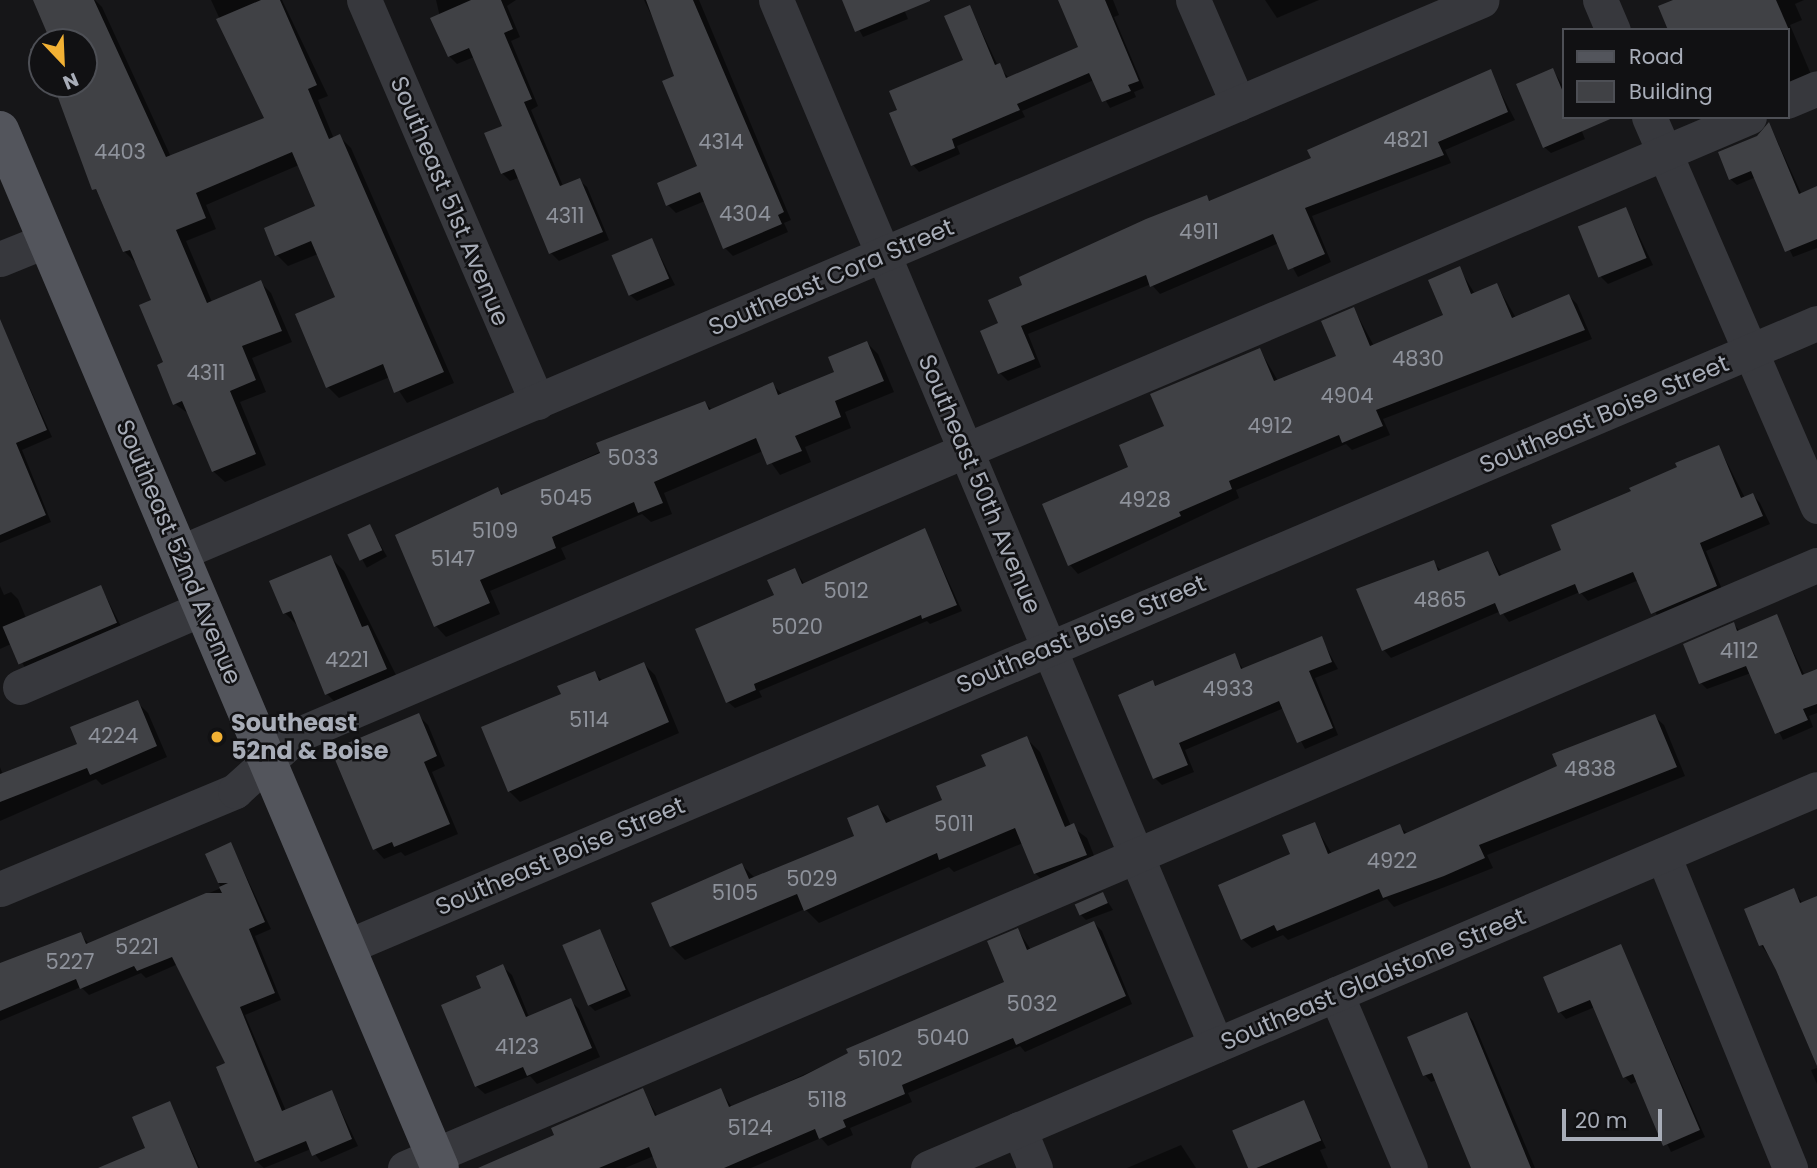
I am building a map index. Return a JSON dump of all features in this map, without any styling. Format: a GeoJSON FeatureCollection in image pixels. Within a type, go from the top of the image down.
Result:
{"type":"FeatureCollection","features":[{"type":"Feature","properties":{"kind":"main road","name":"Southeast 52nd Avenue"},"geometry":{"type":"LineString","coordinates":[[0,130],[346,947],[427,1164]]}},
{"type":"Feature","properties":{"kind":"street","name":"Southeast 51st Avenue"},"geometry":{"type":"LineString","coordinates":[[364,0],[537,402]]}},
{"type":"Feature","properties":{"kind":"street","name":"Southeast 50th Avenue"},"geometry":{"type":"LineString","coordinates":[[776,0],[886,254],[966,452],[1216,1045]]}},
{"type":"Feature","properties":{"kind":"street"},"geometry":{"type":"LineString","coordinates":[[1193,0],[1238,104]]}},
{"type":"Feature","properties":{"kind":"street","name":"Southeast Cora Street"},"geometry":{"type":"LineString","coordinates":[[179,553],[1482,0]]}},
{"type":"Feature","properties":{"kind":"street"},"geometry":{"type":"LineString","coordinates":[[1600,0],[1612,28]]}},
{"type":"Feature","properties":{"kind":"street"},"geometry":{"type":"LineString","coordinates":[[1789,100],[1817,88]]}},
{"type":"Feature","properties":{"kind":"street"},"geometry":{"type":"LineString","coordinates":[[1650,119],[1817,506]]}},
{"type":"Feature","properties":{"kind":"street"},"geometry":{"type":"LineString","coordinates":[[0,889],[235,791],[297,735],[1744,119]]}},
{"type":"Feature","properties":{"kind":"street"},"geometry":{"type":"LineString","coordinates":[[0,259],[47,240]]}},
{"type":"Feature","properties":{"kind":"street","name":"Southeast Boise Street"},"geometry":{"type":"LineString","coordinates":[[346,947],[1817,323]]}},
{"type":"Feature","properties":{"kind":"street"},"geometry":{"type":"LineString","coordinates":[[427,1164],[1136,856],[1817,565]]}},
{"type":"Feature","properties":{"kind":"street"},"geometry":{"type":"LineString","coordinates":[[20,687],[202,608]]}},
{"type":"Feature","properties":{"kind":"street","name":"Southeast Gladstone Street"},"geometry":{"type":"LineString","coordinates":[[928,1168],[1817,789]]}},
{"type":"Feature","properties":{"kind":"street"},"geometry":{"type":"LineString","coordinates":[[1662,855],[1790,1168]]}},
{"type":"Feature","properties":{"kind":"street"},"geometry":{"type":"LineString","coordinates":[[1336,994],[1410,1168]]}},
{"type":"Feature","properties":{"kind":"street"},"geometry":{"type":"LineString","coordinates":[[1019,1129],[1035,1168]]}},
{"type":"Feature","properties":{"kind":"building"},"geometry":{"type":"Polygon","coordinates":[[[33,0],[94,0],[166,157],[264,118],[216,19],[261,0],[280,0],[317,85],[308,89],[329,139],[340,134],[444,372],[394,393],[383,364],[326,388],[295,314],[335,297],[311,241],[275,256],[264,228],[315,206],[292,152],[196,193],[206,218],[176,230],[207,303],[261,280],[282,331],[242,346],[256,380],[230,391],[256,454],[212,472],[182,401],[173,405],[157,365],[163,362],[139,305],[151,300],[130,250],[123,252],[96,189],[92,190],[58,98],[98,98],[98,28],[45,28],[33,0]]]}},
{"type":"Feature","properties":{"kind":"building"},"geometry":{"type":"Polygon","coordinates":[[[471,0],[501,0],[513,29],[504,33],[532,99],[524,102],[560,186],[580,178],[603,232],[549,254],[514,169],[501,174],[484,133],[502,126],[469,48],[448,57],[430,18],[471,0]]]}},
{"type":"Feature","properties":{"kind":"building"},"geometry":{"type":"Polygon","coordinates":[[[646,0],[693,0],[784,212],[778,215],[782,224],[723,249],[700,192],[666,206],[657,183],[697,166],[662,81],[674,76],[646,0]]]}},
{"type":"Feature","properties":{"kind":"building"},"geometry":{"type":"Polygon","coordinates":[[[842,0],[930,0],[930,1],[855,32],[842,0]]]}},
{"type":"Feature","properties":{"kind":"building"},"geometry":{"type":"Polygon","coordinates":[[[1058,0],[1105,0],[1139,81],[1128,85],[1131,91],[1102,102],[1089,73],[1017,104],[1020,110],[952,139],[955,148],[911,166],[889,113],[897,110],[889,91],[963,60],[944,16],[970,5],[995,65],[1000,63],[1006,78],[1078,47],[1058,0]]]}},
{"type":"Feature","properties":{"kind":"building"},"geometry":{"type":"Polygon","coordinates":[[[1673,0],[1776,0],[1788,28],[1667,28],[1658,6],[1673,0]]]}},
{"type":"Feature","properties":{"kind":"building"},"geometry":{"type":"Polygon","coordinates":[[[1553,68],[1562,90],[1562,119],[1610,119],[1543,148],[1516,84],[1553,68]]]}},
{"type":"Feature","properties":{"kind":"building"},"geometry":{"type":"Polygon","coordinates":[[[1491,69],[1508,112],[1438,142],[1444,155],[1305,208],[1325,254],[1288,270],[1273,234],[1150,287],[1146,275],[1021,326],[1035,359],[998,374],[980,331],[998,323],[988,300],[1022,285],[1019,277],[1146,219],[1207,195],[1209,201],[1311,158],[1307,150],[1491,69]]]}},
{"type":"Feature","properties":{"kind":"building"},"geometry":{"type":"Polygon","coordinates":[[[1769,122],[1799,194],[1817,186],[1817,239],[1785,252],[1751,171],[1729,180],[1718,152],[1757,136],[1769,122]]]}},
{"type":"Feature","properties":{"kind":"building"},"geometry":{"type":"Polygon","coordinates":[[[1626,207],[1647,258],[1598,277],[1578,226],[1626,207]]]}},
{"type":"Feature","properties":{"kind":"building"},"geometry":{"type":"Polygon","coordinates":[[[652,238],[669,279],[629,296],[611,255],[652,238]]]}},
{"type":"Feature","properties":{"kind":"building"},"geometry":{"type":"Polygon","coordinates":[[[1460,266],[1471,294],[1497,283],[1512,318],[1569,294],[1585,330],[1376,410],[1383,426],[1342,443],[1339,435],[1229,481],[1232,489],[1179,512],[1181,516],[1068,566],[1042,504],[1128,467],[1119,445],[1164,426],[1150,394],[1260,348],[1274,381],[1336,356],[1321,321],[1354,307],[1370,346],[1443,315],[1428,280],[1460,266]]]}},
{"type":"Feature","properties":{"kind":"building"},"geometry":{"type":"Polygon","coordinates":[[[0,319],[47,430],[16,443],[46,515],[0,535],[0,319]]]}},
{"type":"Feature","properties":{"kind":"building"},"geometry":{"type":"Polygon","coordinates":[[[867,341],[884,381],[835,401],[841,417],[795,436],[802,451],[767,465],[756,438],[654,482],[663,503],[638,513],[634,502],[552,537],[556,548],[480,580],[490,603],[434,627],[395,535],[498,487],[501,495],[600,453],[596,443],[705,401],[709,410],[773,382],[778,395],[834,372],[828,357],[867,341]]]}},
{"type":"Feature","properties":{"kind":"building"},"geometry":{"type":"Polygon","coordinates":[[[1719,445],[1741,498],[1753,493],[1763,516],[1700,543],[1717,586],[1651,614],[1633,572],[1579,594],[1575,584],[1500,615],[1495,603],[1382,651],[1356,589],[1434,560],[1438,571],[1488,551],[1499,576],[1561,550],[1551,525],[1631,491],[1629,488],[1677,467],[1675,463],[1719,445]]]}},
{"type":"Feature","properties":{"kind":"building"},"geometry":{"type":"Polygon","coordinates":[[[370,524],[382,550],[360,561],[347,535],[370,524]]]}},
{"type":"Feature","properties":{"kind":"building"},"geometry":{"type":"Polygon","coordinates":[[[925,528],[957,605],[922,619],[921,615],[754,684],[756,690],[726,703],[695,629],[774,595],[767,580],[795,568],[802,584],[925,528]]]}},
{"type":"Feature","properties":{"kind":"building"},"geometry":{"type":"Polygon","coordinates":[[[331,555],[362,627],[368,625],[387,669],[325,695],[291,611],[283,614],[269,581],[331,555]]]}},
{"type":"Feature","properties":{"kind":"building"},"geometry":{"type":"Polygon","coordinates":[[[101,585],[117,623],[19,665],[3,627],[101,585]]]}},
{"type":"Feature","properties":{"kind":"building"},"geometry":{"type":"Polygon","coordinates":[[[1777,614],[1802,675],[1817,669],[1817,704],[1803,709],[1808,720],[1775,734],[1746,666],[1699,684],[1683,644],[1734,622],[1737,631],[1777,614]]]}},
{"type":"Feature","properties":{"kind":"building"},"geometry":{"type":"Polygon","coordinates":[[[1322,636],[1332,662],[1309,671],[1333,728],[1297,743],[1279,701],[1179,743],[1188,765],[1153,779],[1118,695],[1153,680],[1155,686],[1235,653],[1241,669],[1322,636]]]}},
{"type":"Feature","properties":{"kind":"building"},"geometry":{"type":"Polygon","coordinates":[[[644,662],[669,722],[508,792],[481,727],[561,694],[557,686],[595,671],[599,681],[644,662]]]}},
{"type":"Feature","properties":{"kind":"building"},"geometry":{"type":"Polygon","coordinates":[[[138,700],[157,746],[90,775],[87,768],[0,802],[0,774],[77,744],[70,727],[138,700]]]}},
{"type":"Feature","properties":{"kind":"building"},"geometry":{"type":"Polygon","coordinates":[[[419,713],[437,756],[424,762],[450,824],[394,847],[392,842],[373,850],[331,750],[419,713]]]}},
{"type":"Feature","properties":{"kind":"building"},"geometry":{"type":"Polygon","coordinates":[[[1655,714],[1677,767],[1479,845],[1485,858],[1444,876],[1383,898],[1379,889],[1277,931],[1274,925],[1241,940],[1218,885],[1290,854],[1282,835],[1315,822],[1328,854],[1400,824],[1404,834],[1557,766],[1552,754],[1655,714]]]}},
{"type":"Feature","properties":{"kind":"building"},"geometry":{"type":"Polygon","coordinates":[[[1027,736],[1065,827],[1074,823],[1087,855],[1034,874],[1015,828],[939,860],[937,853],[804,911],[797,894],[670,947],[651,903],[742,863],[749,879],[854,836],[847,818],[878,805],[886,823],[942,800],[936,786],[986,766],[981,755],[1027,736]]]}},
{"type":"Feature","properties":{"kind":"building"},"geometry":{"type":"Polygon","coordinates":[[[231,842],[265,922],[249,929],[275,993],[240,1007],[282,1111],[332,1090],[352,1139],[312,1156],[306,1141],[255,1162],[216,1067],[225,1063],[172,957],[137,971],[134,966],[80,989],[76,979],[0,1011],[0,963],[81,932],[86,944],[206,893],[222,893],[219,887],[228,883],[218,883],[205,854],[231,842]]]}},
{"type":"Feature","properties":{"kind":"building"},"geometry":{"type":"Polygon","coordinates":[[[1794,888],[1800,903],[1817,896],[1817,1066],[1776,970],[1763,945],[1759,946],[1744,909],[1794,888]]]}},
{"type":"Feature","properties":{"kind":"building"},"geometry":{"type":"Polygon","coordinates":[[[1103,892],[1108,903],[1080,916],[1075,905],[1103,892]]]}},
{"type":"Feature","properties":{"kind":"building"},"geometry":{"type":"Polygon","coordinates":[[[1094,921],[1126,996],[1016,1045],[1013,1038],[902,1085],[905,1094],[843,1120],[846,1127],[819,1139],[815,1129],[724,1168],[657,1168],[649,1147],[599,1168],[478,1168],[554,1135],[551,1128],[643,1088],[655,1116],[721,1088],[729,1107],[803,1076],[848,1053],[846,1049],[1004,982],[987,941],[1018,928],[1027,950],[1094,921]]]}},
{"type":"Feature","properties":{"kind":"building"},"geometry":{"type":"Polygon","coordinates":[[[600,929],[626,990],[588,1006],[562,945],[600,929]]]}},
{"type":"Feature","properties":{"kind":"building"},"geometry":{"type":"Polygon","coordinates":[[[1621,944],[1700,1130],[1663,1146],[1633,1074],[1623,1078],[1590,1000],[1558,1013],[1543,977],[1621,944]]]}},
{"type":"Feature","properties":{"kind":"building"},"geometry":{"type":"Polygon","coordinates":[[[503,964],[526,1017],[571,998],[592,1048],[527,1076],[523,1067],[475,1087],[441,1005],[481,988],[476,976],[503,964]]]}},
{"type":"Feature","properties":{"kind":"building"},"geometry":{"type":"Polygon","coordinates":[[[1467,1012],[1531,1168],[1471,1168],[1432,1073],[1423,1076],[1407,1037],[1467,1012]]]}},
{"type":"Feature","properties":{"kind":"building"},"geometry":{"type":"Polygon","coordinates":[[[1304,1100],[1321,1141],[1256,1168],[1248,1168],[1232,1130],[1304,1100]]]}},
{"type":"Feature","properties":{"kind":"building"},"geometry":{"type":"Polygon","coordinates":[[[170,1101],[198,1168],[98,1168],[145,1148],[132,1117],[170,1101]]]}},
{"type":"Feature","properties":{"kind":"place","name":"Southeast 52nd & Boise"},"geometry":{"type":"Point","coordinates":[217,737]}}]}
